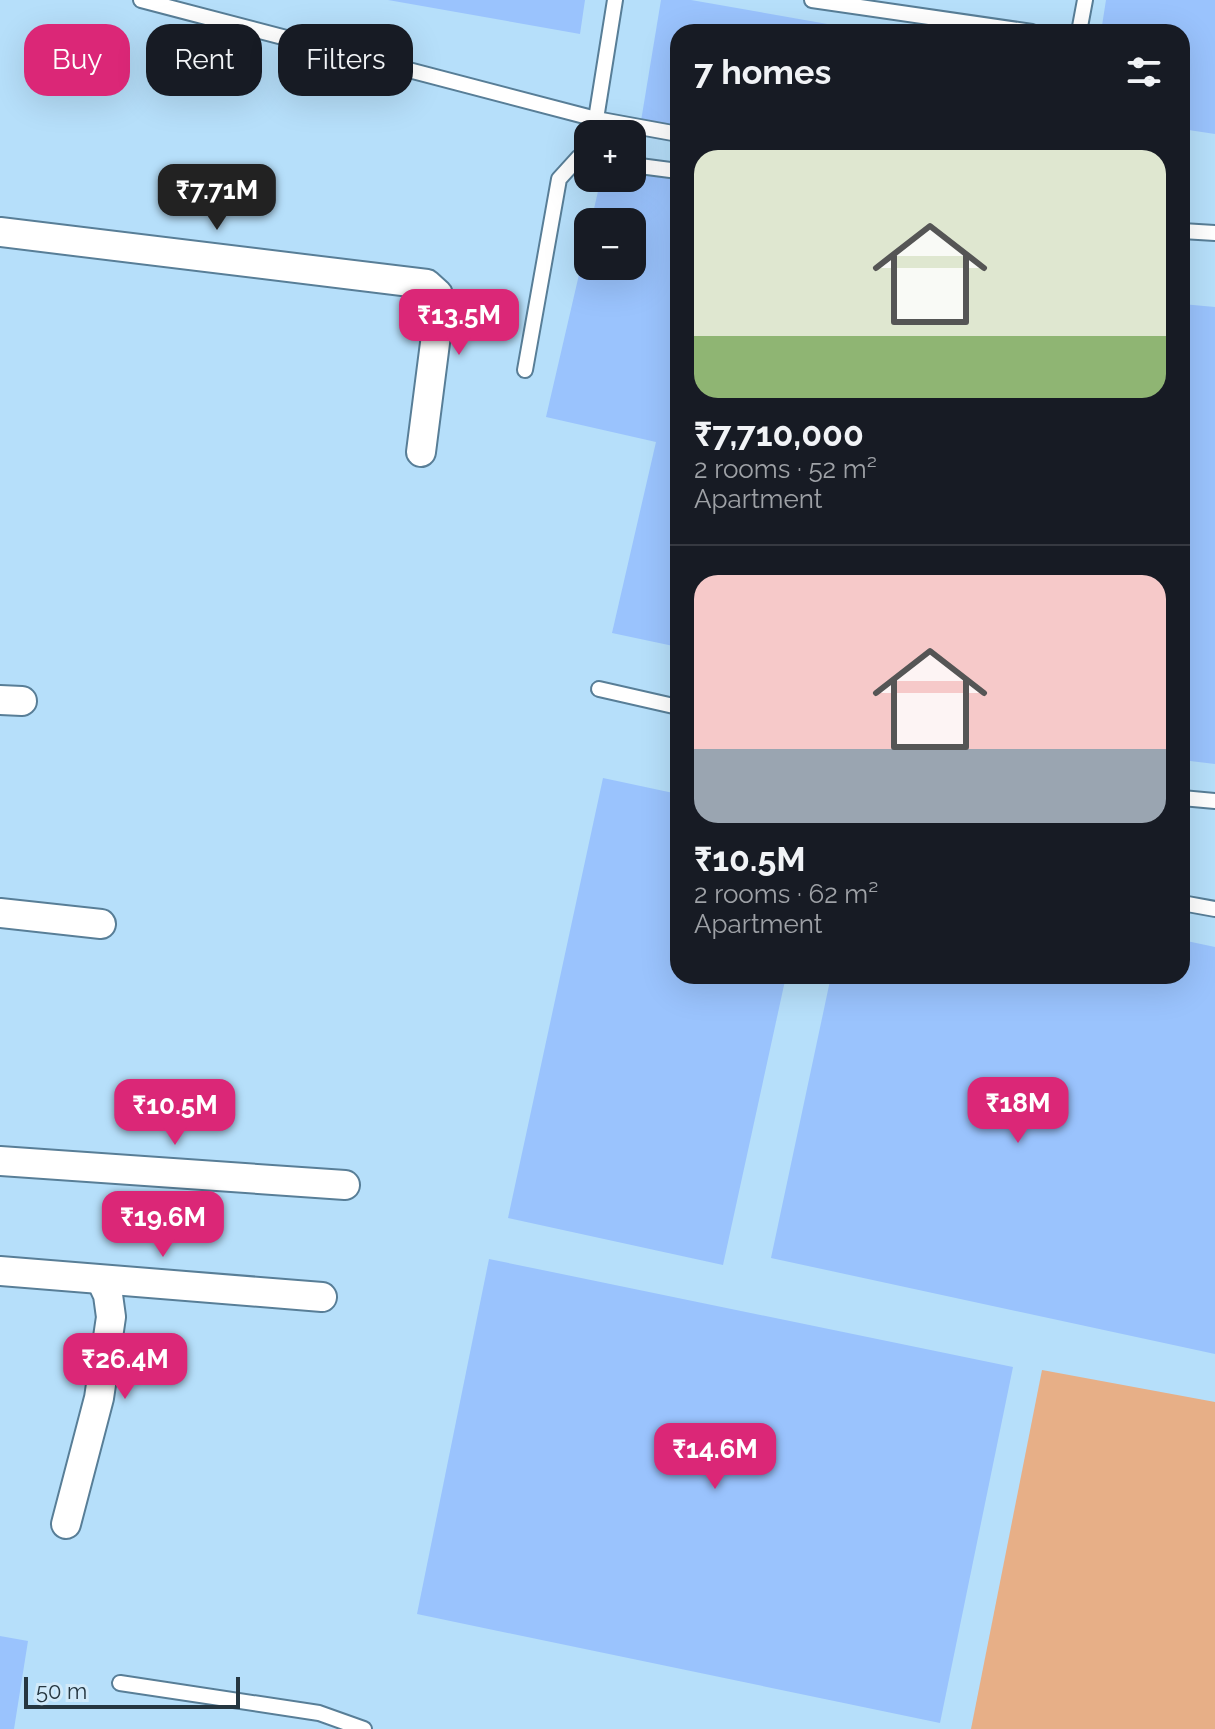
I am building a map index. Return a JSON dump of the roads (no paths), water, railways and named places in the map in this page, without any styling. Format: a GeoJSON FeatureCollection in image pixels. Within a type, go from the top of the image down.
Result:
{"type":"FeatureCollection","features":[{"type":"Feature","properties":{"kind":"street"},"geometry":{"type":"LineString","coordinates":[[0,232],[427,284],[438,294],[440,304],[421,452]]}},
{"type":"Feature","properties":{"kind":"street"},"geometry":{"type":"LineString","coordinates":[[0,913],[101,924]]}},
{"type":"Feature","properties":{"kind":"street"},"geometry":{"type":"LineString","coordinates":[[0,1161],[345,1185]]}},
{"type":"Feature","properties":{"kind":"street"},"geometry":{"type":"LineString","coordinates":[[0,1271],[322,1297]]}},
{"type":"Feature","properties":{"kind":"street"},"geometry":{"type":"LineString","coordinates":[[66,1524],[101,1384],[111,1317],[108,1295],[101,1280]]}},
{"type":"Feature","properties":{"kind":"lane"},"geometry":{"type":"LineString","coordinates":[[141,0],[596,119],[670,133]]}},
{"type":"Feature","properties":{"kind":"lane"},"geometry":{"type":"LineString","coordinates":[[596,119],[615,0]]}},
{"type":"Feature","properties":{"kind":"lane"},"geometry":{"type":"LineString","coordinates":[[812,0],[977,24]]}},
{"type":"Feature","properties":{"kind":"lane"},"geometry":{"type":"LineString","coordinates":[[1080,24],[1085,0]]}},
{"type":"Feature","properties":{"kind":"lane"},"geometry":{"type":"LineString","coordinates":[[525,370],[559,179],[574,162]]}},
{"type":"Feature","properties":{"kind":"lane"},"geometry":{"type":"LineString","coordinates":[[646,167],[670,170]]}},
{"type":"Feature","properties":{"kind":"lane"},"geometry":{"type":"LineString","coordinates":[[1190,231],[1215,233]]}},
{"type":"Feature","properties":{"kind":"lane"},"geometry":{"type":"LineString","coordinates":[[599,689],[670,705]]}},
{"type":"Feature","properties":{"kind":"lane"},"geometry":{"type":"LineString","coordinates":[[1190,799],[1215,801]]}},
{"type":"Feature","properties":{"kind":"lane"},"geometry":{"type":"LineString","coordinates":[[1190,904],[1215,909]]}},
{"type":"Feature","properties":{"kind":"lane"},"geometry":{"type":"LineString","coordinates":[[120,1683],[319,1713],[364,1729]]}}]}
